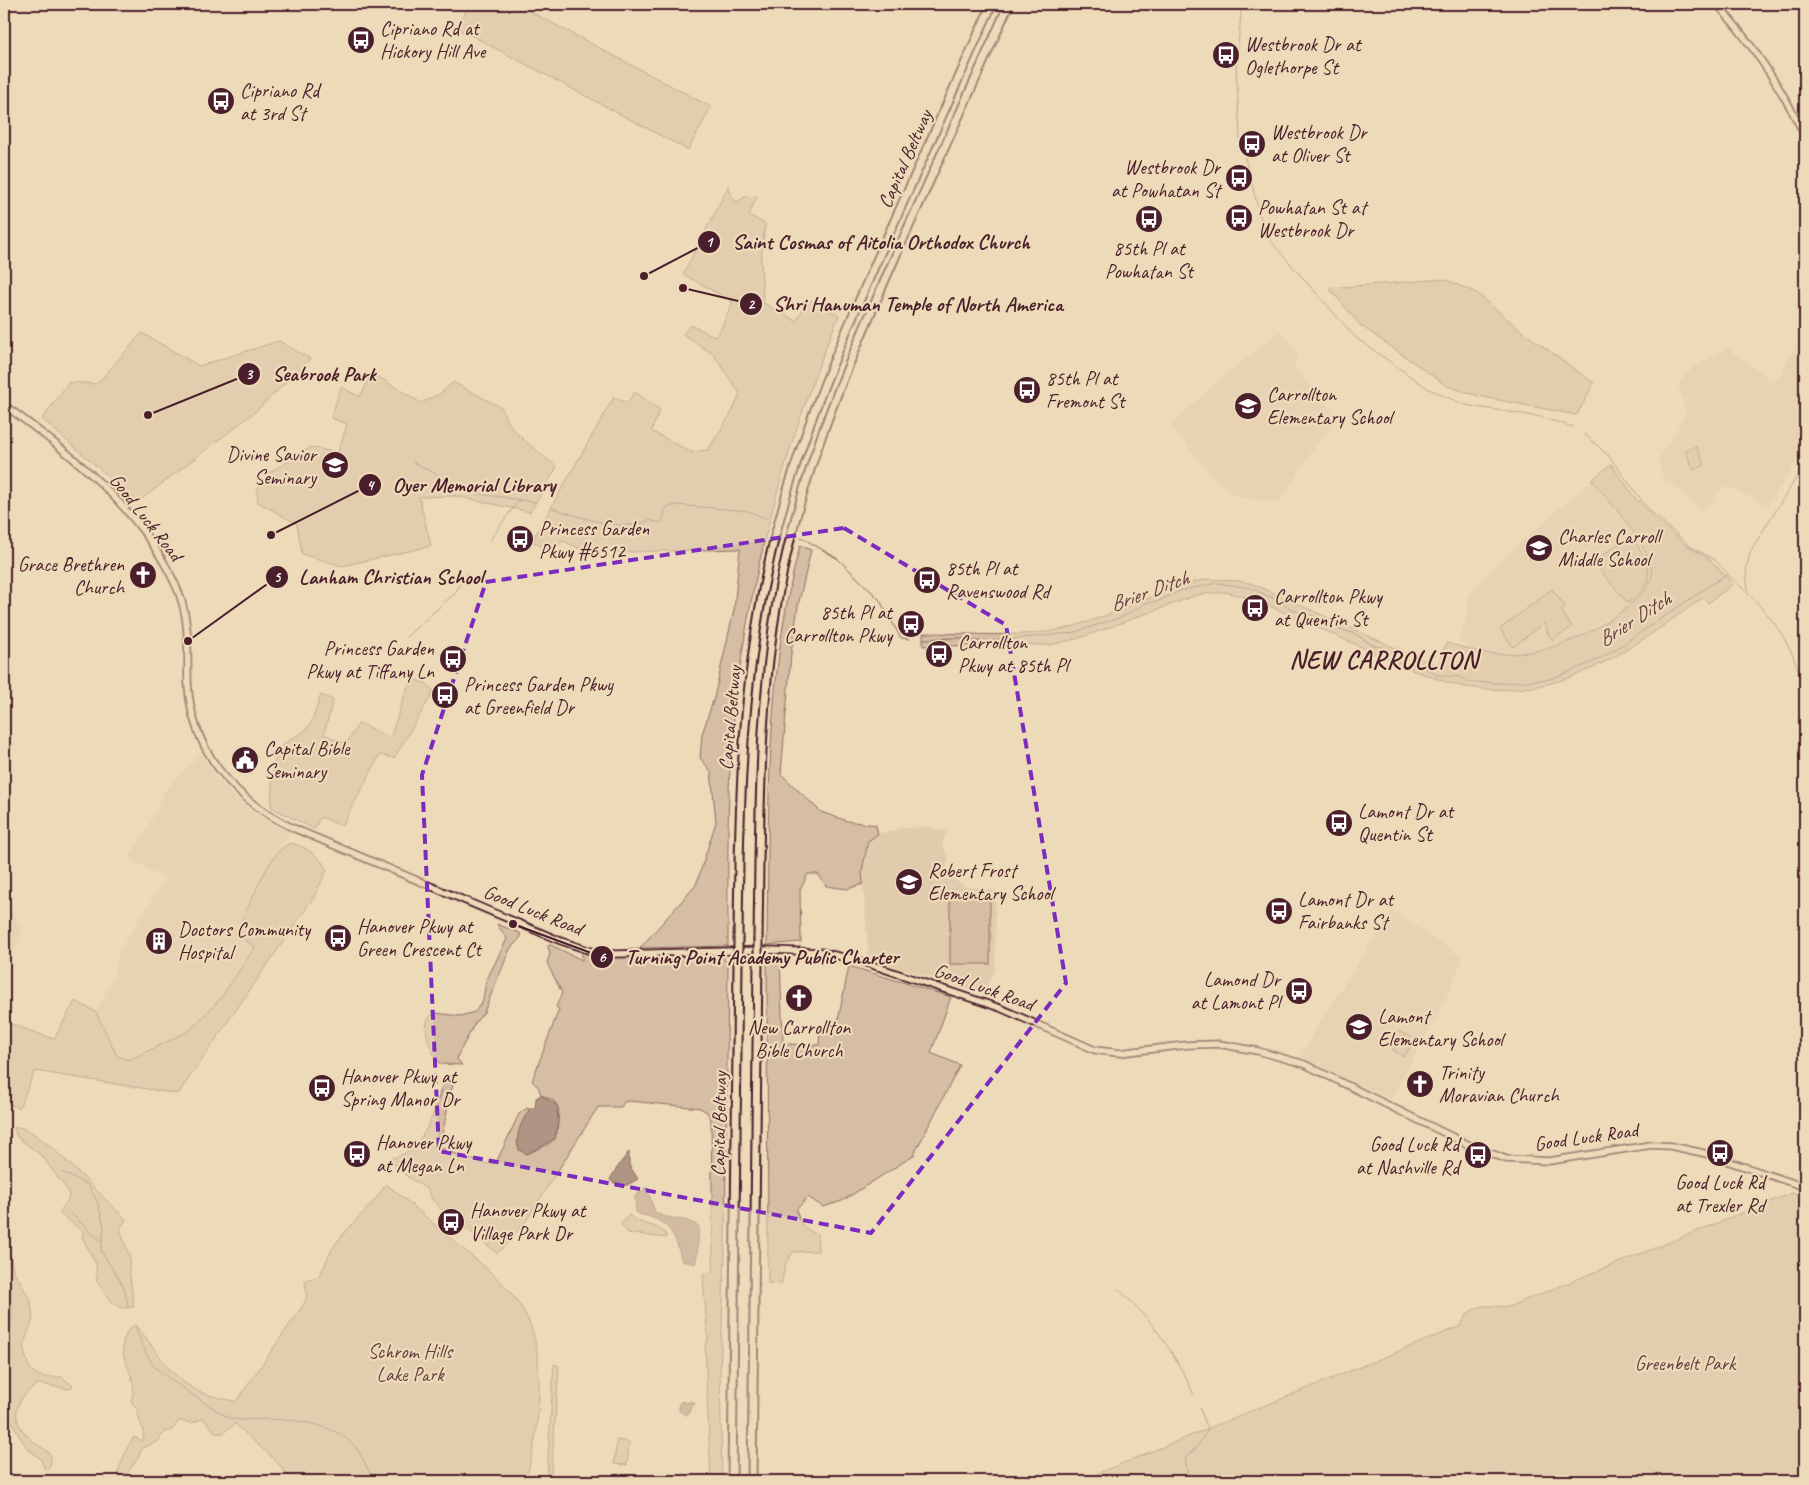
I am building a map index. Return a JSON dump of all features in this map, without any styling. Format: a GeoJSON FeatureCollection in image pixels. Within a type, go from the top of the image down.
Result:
{"type":"FeatureCollection","features":[{"type":"Feature","properties":{"kind":"highway","name":"Capital Beltway"},"geometry":{"type":"LineString","coordinates":[[732,1481],[740,794],[746,708],[756,628],[781,512],[806,432],[838,349],[992,4]]}},
{"type":"Feature","properties":{"kind":"highway","name":"Capital Beltway"},"geometry":{"type":"LineString","coordinates":[[752,1481],[761,758],[765,687],[778,596],[801,498],[823,428],[852,355],[1009,4]]}},
{"type":"Feature","properties":{"kind":"main road"},"geometry":{"type":"LineString","coordinates":[[1717,4],[1743,36],[1778,86],[1805,136]]}},
{"type":"Feature","properties":{"kind":"main road","name":"Good Luck Road"},"geometry":{"type":"LineString","coordinates":[[4,405],[52,440],[88,471],[130,516],[156,551],[173,579],[184,610],[189,633],[188,682],[191,706],[205,749],[218,769],[243,797],[266,814],[293,828],[561,941],[591,951],[629,954],[769,950],[821,952],[860,961],[1000,1008],[1095,1050],[1119,1053],[1180,1045],[1219,1044],[1258,1051],[1304,1064],[1469,1145],[1506,1159],[1549,1161],[1650,1145],[1671,1146],[1703,1153],[1805,1187]]}},
{"type":"Feature","properties":{"kind":"highlighted area"},"geometry":{"type":"Polygon","coordinates":[[[844,528],[1006,625],[1066,983],[871,1233],[439,1151],[422,775],[486,582],[844,528]]]}},
{"type":"Feature","properties":{"kind":"shaded area"},"geometry":{"type":"Polygon","coordinates":[[[1280,331],[1295,346],[1297,356],[1294,366],[1337,417],[1279,503],[1237,497],[1217,482],[1171,426],[1209,388],[1280,331]]]}},
{"type":"Feature","properties":{"kind":"shaded area"},"geometry":{"type":"Polygon","coordinates":[[[1800,336],[1805,336],[1805,449],[1768,505],[1725,486],[1703,511],[1662,476],[1658,460],[1686,414],[1678,384],[1693,367],[1727,348],[1771,380],[1778,379],[1800,336]]]}},
{"type":"Feature","properties":{"kind":"shaded area"},"geometry":{"type":"Polygon","coordinates":[[[1592,480],[1630,529],[1649,559],[1653,573],[1644,594],[1620,612],[1573,640],[1531,652],[1496,655],[1466,647],[1459,639],[1467,614],[1468,595],[1490,570],[1592,480]]]}},
{"type":"Feature","properties":{"kind":"shaded area"},"geometry":{"type":"Polygon","coordinates":[[[201,753],[216,778],[237,799],[256,814],[289,833],[252,894],[235,934],[255,947],[220,999],[189,1031],[129,1060],[117,1056],[96,1012],[112,980],[120,949],[164,881],[162,877],[129,858],[153,817],[163,792],[201,753]]]}},
{"type":"Feature","properties":{"kind":"shaded area"},"geometry":{"type":"Polygon","coordinates":[[[930,827],[947,831],[942,844],[948,858],[946,875],[965,886],[996,891],[995,971],[983,993],[865,958],[868,949],[862,871],[868,841],[878,834],[901,828],[930,827]]]}},
{"type":"Feature","properties":{"kind":"shaded area"},"geometry":{"type":"Polygon","coordinates":[[[4,895],[22,930],[4,974],[4,895]]]}},
{"type":"Feature","properties":{"kind":"shaded area"},"geometry":{"type":"Polygon","coordinates":[[[1392,910],[1463,958],[1450,991],[1391,1100],[1301,1057],[1314,1031],[1392,910]]]}},
{"type":"Feature","properties":{"kind":"shaded area"},"geometry":{"type":"Polygon","coordinates":[[[541,1095],[557,1105],[558,1123],[555,1139],[527,1154],[519,1150],[518,1133],[528,1112],[531,1108],[535,1108],[536,1098],[541,1095]]]}},
{"type":"Feature","properties":{"kind":"shaded area"},"geometry":{"type":"Polygon","coordinates":[[[629,1152],[629,1165],[638,1179],[625,1186],[621,1183],[613,1183],[610,1180],[611,1178],[629,1152]]]}},
{"type":"Feature","properties":{"kind":"shaded area"},"geometry":{"type":"Polygon","coordinates":[[[647,1188],[655,1212],[666,1217],[688,1221],[699,1227],[695,1264],[682,1261],[673,1234],[664,1224],[636,1212],[635,1196],[647,1188]]]}},
{"type":"Feature","properties":{"kind":"shaded area"},"geometry":{"type":"Polygon","coordinates":[[[683,1401],[687,1403],[692,1401],[695,1404],[690,1408],[690,1413],[686,1415],[679,1411],[679,1403],[683,1401]]]}},
{"type":"Feature","properties":{"kind":"green space"},"geometry":{"type":"Polygon","coordinates":[[[470,4],[516,4],[711,107],[688,150],[457,28],[470,4]]]}},
{"type":"Feature","properties":{"kind":"green space"},"geometry":{"type":"Polygon","coordinates":[[[729,185],[732,198],[737,202],[745,197],[757,196],[749,215],[765,224],[761,259],[763,303],[796,321],[809,299],[839,315],[817,369],[781,480],[765,537],[742,652],[730,768],[728,946],[640,948],[696,885],[716,822],[711,771],[700,758],[702,734],[714,698],[734,610],[740,549],[590,553],[563,541],[550,552],[532,541],[614,397],[627,403],[635,392],[660,410],[651,431],[691,452],[708,450],[732,412],[740,394],[714,355],[683,334],[691,325],[717,337],[733,302],[683,274],[729,185]]]}},
{"type":"Feature","properties":{"kind":"green space"},"geometry":{"type":"Polygon","coordinates":[[[1444,279],[1477,293],[1519,329],[1594,383],[1577,415],[1478,396],[1447,386],[1360,325],[1329,288],[1444,279]]]}},
{"type":"Feature","properties":{"kind":"green space"},"geometry":{"type":"Polygon","coordinates":[[[142,333],[199,366],[279,341],[310,359],[256,411],[138,502],[42,419],[69,382],[97,384],[142,333]]]}},
{"type":"Feature","properties":{"kind":"green space"},"geometry":{"type":"Polygon","coordinates":[[[372,373],[421,403],[440,394],[453,382],[502,408],[510,425],[517,433],[557,467],[530,512],[455,496],[419,497],[431,546],[342,566],[302,554],[297,524],[258,502],[257,489],[269,473],[311,447],[338,453],[347,424],[331,418],[341,387],[360,397],[372,373]]]}},
{"type":"Feature","properties":{"kind":"green space"},"geometry":{"type":"Polygon","coordinates":[[[1696,446],[1705,465],[1694,470],[1685,451],[1696,446]]]}},
{"type":"Feature","properties":{"kind":"green space"},"geometry":{"type":"Polygon","coordinates":[[[1611,464],[1636,499],[1657,520],[1686,545],[1709,559],[1733,584],[1708,603],[1703,598],[1623,652],[1568,678],[1539,686],[1507,689],[1465,687],[1411,670],[1416,657],[1438,665],[1446,643],[1492,654],[1536,651],[1555,646],[1582,636],[1634,602],[1650,581],[1652,571],[1649,560],[1636,536],[1592,480],[1611,464]]]}},
{"type":"Feature","properties":{"kind":"green space"},"geometry":{"type":"Polygon","coordinates":[[[1631,535],[1643,554],[1648,571],[1648,579],[1638,594],[1628,603],[1593,562],[1631,535]]]}},
{"type":"Feature","properties":{"kind":"green space"},"geometry":{"type":"Polygon","coordinates":[[[800,545],[811,550],[798,606],[791,654],[781,774],[821,812],[847,821],[876,825],[878,834],[868,841],[862,871],[863,884],[847,889],[826,886],[818,874],[808,874],[800,890],[801,942],[767,945],[769,794],[775,694],[780,644],[800,545]]]}},
{"type":"Feature","properties":{"kind":"green space"},"geometry":{"type":"Polygon","coordinates":[[[1207,579],[1253,584],[1404,652],[1399,664],[1254,599],[1225,592],[1197,595],[1080,638],[1051,645],[923,646],[923,633],[1017,634],[1054,631],[1071,627],[1190,583],[1207,579]]]}},
{"type":"Feature","properties":{"kind":"green space"},"geometry":{"type":"Polygon","coordinates":[[[1552,589],[1565,606],[1561,610],[1572,627],[1552,640],[1544,623],[1513,647],[1500,629],[1552,589]]]}},
{"type":"Feature","properties":{"kind":"green space"},"geometry":{"type":"Polygon","coordinates":[[[416,680],[426,683],[434,691],[394,758],[380,755],[342,826],[321,817],[314,829],[271,807],[273,772],[277,753],[283,744],[303,732],[309,725],[321,695],[333,700],[324,734],[346,744],[359,723],[390,738],[408,686],[416,680]]]}},
{"type":"Feature","properties":{"kind":"green space"},"geometry":{"type":"Polygon","coordinates":[[[292,843],[312,853],[327,870],[314,897],[178,1094],[35,1071],[19,1108],[4,1102],[4,1015],[8,1023],[54,1039],[75,1001],[96,1012],[117,1056],[129,1060],[189,1031],[220,999],[255,947],[235,934],[267,868],[284,847],[292,843]]]}},
{"type":"Feature","properties":{"kind":"green space"},"geometry":{"type":"Polygon","coordinates":[[[950,893],[990,893],[990,964],[950,964],[950,893]]]}},
{"type":"Feature","properties":{"kind":"green space"},"geometry":{"type":"Polygon","coordinates":[[[497,924],[520,933],[521,937],[510,949],[484,1012],[475,1023],[458,1055],[457,1059],[462,1065],[440,1064],[433,1053],[427,1037],[427,1023],[435,1013],[460,1016],[475,1012],[483,1000],[486,981],[507,939],[497,924]]]}},
{"type":"Feature","properties":{"kind":"green space"},"geometry":{"type":"Polygon","coordinates":[[[551,945],[582,960],[582,948],[610,953],[724,951],[724,959],[728,964],[725,1250],[720,1373],[722,1481],[711,1481],[705,1347],[708,1339],[703,1278],[704,1274],[713,1271],[711,1120],[707,1112],[700,1108],[629,1101],[624,1102],[621,1107],[598,1107],[526,1221],[497,1253],[444,1211],[433,1201],[427,1189],[408,1177],[390,1160],[407,1152],[424,1133],[437,1105],[443,1084],[449,1077],[452,1078],[453,1083],[440,1145],[442,1148],[477,1162],[496,1163],[519,1114],[527,1108],[529,1109],[517,1142],[527,1154],[549,1144],[557,1133],[559,1109],[553,1100],[541,1095],[539,1088],[532,1081],[559,1009],[556,1007],[562,993],[547,963],[550,954],[548,946],[551,945]]]}},
{"type":"Feature","properties":{"kind":"green space"},"geometry":{"type":"Polygon","coordinates":[[[767,958],[780,959],[783,1044],[819,1045],[820,1027],[837,1026],[849,966],[951,997],[931,1053],[960,1065],[913,1156],[842,1201],[823,1207],[808,1197],[797,1209],[802,1225],[817,1234],[818,1251],[793,1252],[786,1262],[781,1284],[768,1283],[767,958]]]}},
{"type":"Feature","properties":{"kind":"green space"},"geometry":{"type":"Polygon","coordinates":[[[1399,1031],[1404,1034],[1401,1042],[1406,1034],[1411,1038],[1409,1042],[1412,1044],[1404,1057],[1393,1050],[1399,1039],[1393,1036],[1399,1031]]]}},
{"type":"Feature","properties":{"kind":"green space"},"geometry":{"type":"Polygon","coordinates":[[[19,1127],[29,1131],[57,1152],[126,1219],[120,1229],[130,1258],[129,1269],[134,1307],[121,1308],[113,1303],[97,1282],[96,1264],[82,1237],[84,1232],[59,1213],[69,1198],[68,1191],[42,1156],[17,1137],[14,1128],[19,1127]]]}},
{"type":"Feature","properties":{"kind":"green space","name":"Schrom Hills Lake Park"},"geometry":{"type":"Polygon","coordinates":[[[386,1184],[495,1276],[524,1311],[535,1341],[539,1381],[537,1424],[525,1481],[293,1481],[274,1459],[235,1424],[223,1433],[216,1433],[203,1418],[193,1423],[179,1421],[172,1430],[165,1432],[157,1442],[142,1448],[125,1476],[119,1476],[117,1474],[128,1446],[134,1437],[142,1441],[144,1437],[138,1411],[131,1401],[133,1381],[123,1347],[131,1327],[137,1326],[165,1364],[191,1387],[202,1393],[236,1402],[304,1304],[307,1296],[305,1280],[318,1277],[334,1246],[375,1200],[386,1184]]]}},
{"type":"Feature","properties":{"kind":"green space","name":"Greenbelt Park"},"geometry":{"type":"Polygon","coordinates":[[[1792,1193],[1805,1197],[1805,1481],[1079,1481],[1461,1326],[1464,1318],[1474,1309],[1486,1306],[1508,1307],[1792,1193]]]}},
{"type":"Feature","properties":{"kind":"green space"},"geometry":{"type":"Polygon","coordinates":[[[629,1215],[633,1219],[662,1230],[666,1234],[666,1238],[628,1233],[621,1224],[629,1215]]]}},
{"type":"Feature","properties":{"kind":"green space"},"geometry":{"type":"Polygon","coordinates":[[[4,1247],[10,1253],[13,1270],[31,1301],[33,1319],[23,1346],[28,1365],[33,1372],[42,1377],[62,1377],[73,1386],[70,1389],[38,1384],[22,1397],[18,1405],[17,1420],[21,1427],[51,1457],[48,1469],[44,1468],[41,1459],[28,1449],[18,1434],[4,1405],[4,1360],[12,1307],[4,1290],[4,1247]]]}},
{"type":"Feature","properties":{"kind":"green space"},"geometry":{"type":"Polygon","coordinates":[[[554,1364],[559,1366],[551,1475],[547,1476],[554,1364]]]}},
{"type":"Feature","properties":{"kind":"green space"},"geometry":{"type":"Polygon","coordinates":[[[617,1440],[629,1442],[627,1465],[614,1464],[617,1440]]]}},
{"type":"Feature","properties":{"kind":"waterway"},"geometry":{"type":"LineString","coordinates":[[1242,4],[1236,65],[1240,138],[1263,227],[1273,244],[1355,337],[1427,388],[1465,405],[1541,417],[1573,427]]}},
{"type":"Feature","properties":{"kind":"waterway"},"geometry":{"type":"LineString","coordinates":[[1584,434],[1608,455],[1648,509],[1690,546],[1715,560],[1727,573]]}},
{"type":"Feature","properties":{"kind":"waterway","name":"Brier Ditch"},"geometry":{"type":"LineString","coordinates":[[413,462],[472,493],[535,502]]}},
{"type":"Feature","properties":{"kind":"waterway"},"geometry":{"type":"LineString","coordinates":[[1748,592],[1746,568],[1751,550],[1805,464]]}},
{"type":"Feature","properties":{"kind":"waterway"},"geometry":{"type":"LineString","coordinates":[[490,540],[519,500]]}},
{"type":"Feature","properties":{"kind":"waterway","name":"Brier Ditch"},"geometry":{"type":"LineString","coordinates":[[552,508],[602,522],[629,525],[640,524],[649,520],[660,523],[664,518],[665,508],[677,505],[748,511],[767,519]]}},
{"type":"Feature","properties":{"kind":"waterway","name":"Brier Ditch"},"geometry":{"type":"LineString","coordinates":[[801,537],[838,559],[879,599],[901,638],[910,639]]}},
{"type":"Feature","properties":{"kind":"waterway"},"geometry":{"type":"LineString","coordinates":[[405,638],[455,593],[467,573]]}},
{"type":"Feature","properties":{"kind":"waterway","name":"Brier Ditch"},"geometry":{"type":"LineString","coordinates":[[1414,663],[1421,665],[1436,675],[1460,677],[1467,682],[1503,683],[1551,679],[1591,663],[1613,651],[1727,574],[1776,625],[1792,653],[1805,690]]}},
{"type":"Feature","properties":{"kind":"waterway","name":"Brier Ditch"},"geometry":{"type":"LineString","coordinates":[[924,639],[960,638],[982,642],[1072,633],[1125,616],[1146,603],[1159,601],[1179,591],[1217,583],[1251,588],[1293,610],[1314,616],[1333,628],[1353,633],[1375,646],[1383,647],[1402,657]]}},
{"type":"Feature","properties":{"kind":"waterway"},"geometry":{"type":"LineString","coordinates":[[62,1172],[88,1185],[98,1203],[104,1227],[101,1251],[124,1287],[128,1306]]}},
{"type":"Feature","properties":{"kind":"waterway"},"geometry":{"type":"LineString","coordinates":[[70,1213],[101,1241]]}},
{"type":"Feature","properties":{"kind":"waterway"},"geometry":{"type":"LineString","coordinates":[[1118,1289],[1142,1312],[1162,1338],[1179,1365],[1194,1395]]}},
{"type":"Feature","properties":{"kind":"waterway"},"geometry":{"type":"LineString","coordinates":[[135,1324],[138,1335],[154,1366],[205,1403],[232,1419],[290,1420],[314,1424],[337,1433],[355,1447],[373,1481]]}},
{"type":"Feature","properties":{"kind":"waterway"},"geometry":{"type":"LineString","coordinates":[[1189,1481],[1185,1458],[1197,1447],[1208,1429],[1200,1409]]}},
{"type":"Feature","properties":{"kind":"place","name":"Cipriano Rd at Hickory Hill Ave"},"geometry":{"type":"Point","coordinates":[361,40]}},
{"type":"Feature","properties":{"kind":"place","name":"Westbrook Dr at Oglethorpe St"},"geometry":{"type":"Point","coordinates":[1226,55]}},
{"type":"Feature","properties":{"kind":"place","name":"Cipriano Rd at 3rd St"},"geometry":{"type":"Point","coordinates":[221,101]}},
{"type":"Feature","properties":{"kind":"place","name":"Westbrook Dr at Oliver St"},"geometry":{"type":"Point","coordinates":[1252,144]}},
{"type":"Feature","properties":{"kind":"place","name":"Westbrook Dr at Powhatan St"},"geometry":{"type":"Point","coordinates":[1239,178]}},
{"type":"Feature","properties":{"kind":"place","name":"Powhatan St at Westbrook Dr"},"geometry":{"type":"Point","coordinates":[1239,218]}},
{"type":"Feature","properties":{"kind":"place","name":"85th Pl at Powhatan St"},"geometry":{"type":"Point","coordinates":[1149,219]}},
{"type":"Feature","properties":{"kind":"place","name":"Saint Cosmas of Aitolia Orthodox Church"},"geometry":{"type":"Point","coordinates":[644,276]}},
{"type":"Feature","properties":{"kind":"place","name":"Shri Hanuman Temple of North America"},"geometry":{"type":"Point","coordinates":[683,288]}},
{"type":"Feature","properties":{"kind":"place","name":"85th Pl at Fremont St"},"geometry":{"type":"Point","coordinates":[1027,390]}},
{"type":"Feature","properties":{"kind":"place","name":"Carrollton Elementary School"},"geometry":{"type":"Point","coordinates":[1248,406]}},
{"type":"Feature","properties":{"kind":"place","name":"Seabrook Park"},"geometry":{"type":"Point","coordinates":[148,415]}},
{"type":"Feature","properties":{"kind":"place","name":"Divine Savior Seminary"},"geometry":{"type":"Point","coordinates":[335,465]}},
{"type":"Feature","properties":{"kind":"place","name":"Oyer Memorial Library"},"geometry":{"type":"Point","coordinates":[271,535]}},
{"type":"Feature","properties":{"kind":"place","name":"Princess Garden Pkwy #6512"},"geometry":{"type":"Point","coordinates":[520,539]}},
{"type":"Feature","properties":{"kind":"place","name":"Charles Carroll Middle School"},"geometry":{"type":"Point","coordinates":[1539,548]}},
{"type":"Feature","properties":{"kind":"place","name":"Grace Brethren Church"},"geometry":{"type":"Point","coordinates":[143,575]}},
{"type":"Feature","properties":{"kind":"place","name":"85th Pl at Ravenswood Rd"},"geometry":{"type":"Point","coordinates":[927,580]}},
{"type":"Feature","properties":{"kind":"place","name":"Carrollton Pkwy at Quentin St"},"geometry":{"type":"Point","coordinates":[1255,608]}},
{"type":"Feature","properties":{"kind":"place","name":"85th Pl at Carrollton Pkwy"},"geometry":{"type":"Point","coordinates":[911,624]}},
{"type":"Feature","properties":{"kind":"place","name":"Lanham Christian School"},"geometry":{"type":"Point","coordinates":[188,641]}},
{"type":"Feature","properties":{"kind":"place","name":"Carrollton Pkwy at 85th Pl"},"geometry":{"type":"Point","coordinates":[939,654]}},
{"type":"Feature","properties":{"kind":"place","name":"Princess Garden Pkwy at Tiffany Ln"},"geometry":{"type":"Point","coordinates":[453,659]}},
{"type":"Feature","properties":{"kind":"place","name":"Princess Garden Pkwy at Greenfield Dr"},"geometry":{"type":"Point","coordinates":[445,695]}},
{"type":"Feature","properties":{"kind":"place","name":"Capital Bible Seminary"},"geometry":{"type":"Point","coordinates":[245,760]}},
{"type":"Feature","properties":{"kind":"place","name":"Lamont Dr at Quentin St"},"geometry":{"type":"Point","coordinates":[1339,823]}},
{"type":"Feature","properties":{"kind":"place","name":"Robert Frost Elementary School"},"geometry":{"type":"Point","coordinates":[909,882]}},
{"type":"Feature","properties":{"kind":"place","name":"Lamont Dr at Fairbanks St"},"geometry":{"type":"Point","coordinates":[1279,911]}},
{"type":"Feature","properties":{"kind":"place","name":"Turning Point Academy Public Charter"},"geometry":{"type":"Point","coordinates":[513,924]}},
{"type":"Feature","properties":{"kind":"place","name":"Hanover Pkwy at Green Crescent Ct"},"geometry":{"type":"Point","coordinates":[338,938]}},
{"type":"Feature","properties":{"kind":"place","name":"Doctors Community Hospital"},"geometry":{"type":"Point","coordinates":[159,941]}},
{"type":"Feature","properties":{"kind":"place","name":"Lamond Dr at Lamont Pl"},"geometry":{"type":"Point","coordinates":[1299,991]}},
{"type":"Feature","properties":{"kind":"place","name":"New Carrollton Bible Church"},"geometry":{"type":"Point","coordinates":[799,998]}},
{"type":"Feature","properties":{"kind":"place","name":"Lamont Elementary School"},"geometry":{"type":"Point","coordinates":[1359,1027]}},
{"type":"Feature","properties":{"kind":"place","name":"Trinity Moravian Church"},"geometry":{"type":"Point","coordinates":[1420,1084]}},
{"type":"Feature","properties":{"kind":"place","name":"Hanover Pkwy at Spring Manor Dr"},"geometry":{"type":"Point","coordinates":[322,1088]}},
{"type":"Feature","properties":{"kind":"place","name":"Good Luck Rd at Trexler Rd"},"geometry":{"type":"Point","coordinates":[1720,1153]}},
{"type":"Feature","properties":{"kind":"place","name":"Hanover Pkwy at Megan Ln"},"geometry":{"type":"Point","coordinates":[357,1154]}},
{"type":"Feature","properties":{"kind":"place","name":"Good Luck Rd at Nashville Rd"},"geometry":{"type":"Point","coordinates":[1478,1155]}},
{"type":"Feature","properties":{"kind":"place","name":"Hanover Pkwy at Village Park Dr"},"geometry":{"type":"Point","coordinates":[451,1222]}},
{"type":"Feature","properties":{"kind":"district","name":"NEW CARROLLTON"},"geometry":{"type":"Point","coordinates":[1384,660]}}]}
